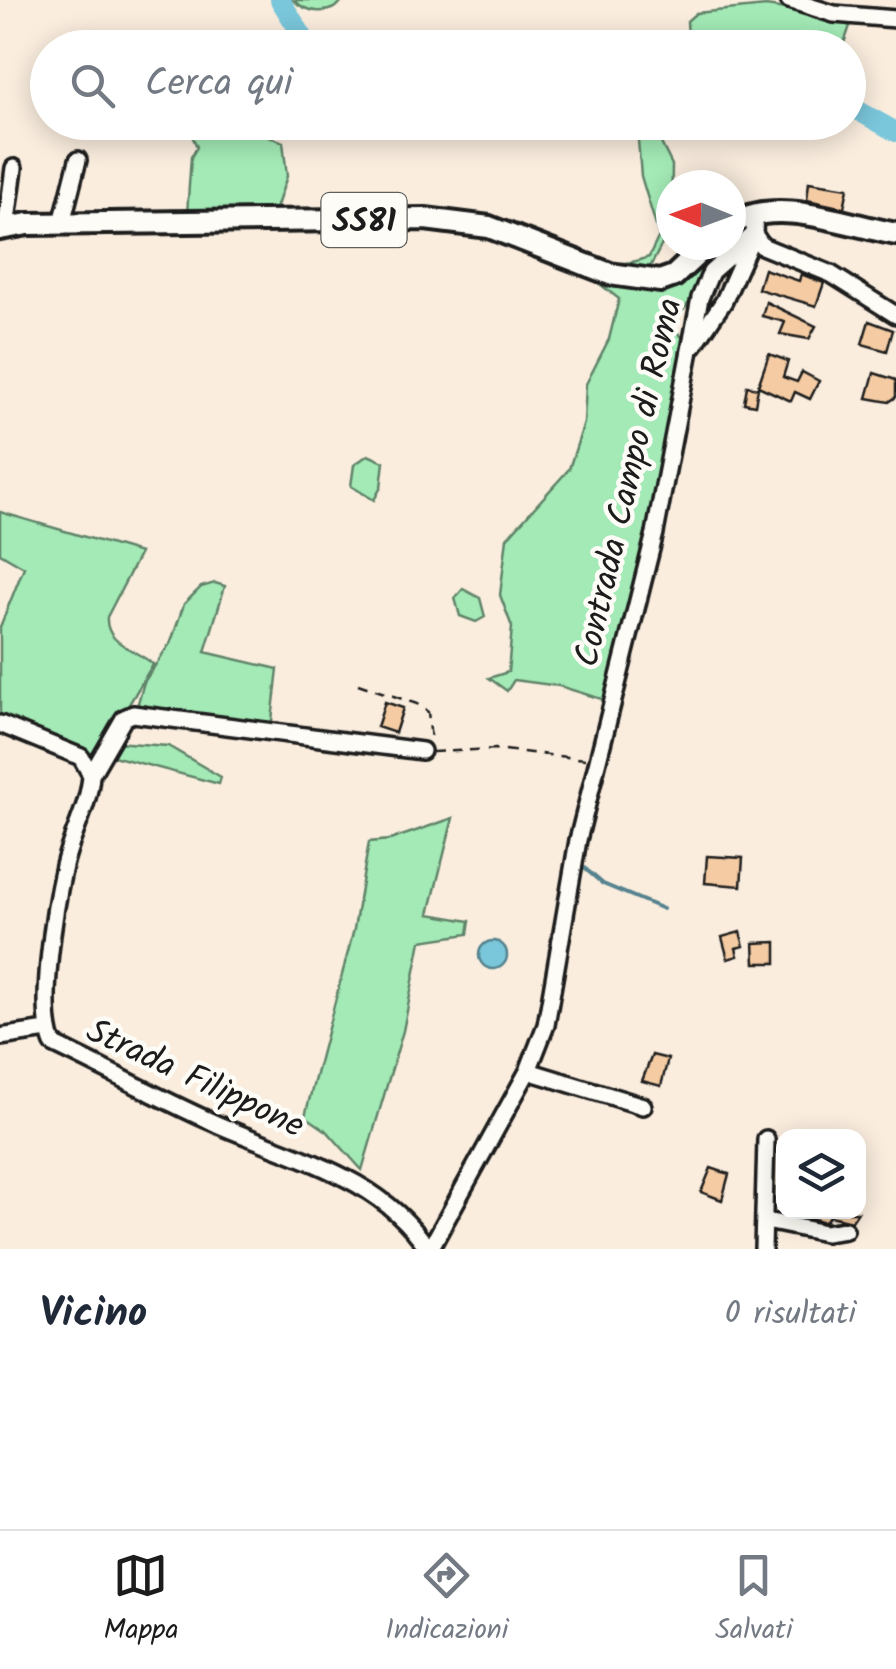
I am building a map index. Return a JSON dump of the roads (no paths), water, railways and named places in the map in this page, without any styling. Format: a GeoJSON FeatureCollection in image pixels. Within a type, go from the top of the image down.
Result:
{"type":"FeatureCollection","features":[{"type":"Feature","properties":{"kind":"main road"},"geometry":{"type":"LineString","coordinates":[[746,224],[783,210],[896,234]]}},
{"type":"Feature","properties":{"kind":"main road","name":"SS81"},"geometry":{"type":"LineString","coordinates":[[3,228],[62,222],[425,219],[489,227],[610,274],[660,281],[674,276],[691,260]]}},
{"type":"Feature","properties":{"kind":"street"},"geometry":{"type":"LineString","coordinates":[[788,0],[834,14],[896,19]]}},
{"type":"Feature","properties":{"kind":"street"},"geometry":{"type":"LineString","coordinates":[[62,222],[78,160]]}},
{"type":"Feature","properties":{"kind":"street"},"geometry":{"type":"LineString","coordinates":[[3,228],[14,168]]}},
{"type":"Feature","properties":{"kind":"street"},"geometry":{"type":"LineString","coordinates":[[754,224],[762,246],[832,274],[896,314]]}},
{"type":"Feature","properties":{"kind":"street"},"geometry":{"type":"LineString","coordinates":[[690,350],[724,301],[754,224]]}},
{"type":"Feature","properties":{"kind":"street","name":"Contrada Campo di Roma"},"geometry":{"type":"LineString","coordinates":[[429,1249],[528,1070],[553,998],[560,932],[597,761],[655,534],[700,298],[711,272],[754,224]]}},
{"type":"Feature","properties":{"kind":"street","name":"Strada Filippone"},"geometry":{"type":"LineString","coordinates":[[422,752],[134,714],[124,718],[91,775],[64,866],[47,985],[47,1030],[53,1044],[212,1122],[353,1180],[380,1197],[429,1249]]}},
{"type":"Feature","properties":{"kind":"street"},"geometry":{"type":"LineString","coordinates":[[0,724],[82,757],[91,775]]}},
{"type":"Feature","properties":{"kind":"street"},"geometry":{"type":"LineString","coordinates":[[0,1038],[47,1030]]}},
{"type":"Feature","properties":{"kind":"street"},"geometry":{"type":"LineString","coordinates":[[528,1070],[644,1106]]}},
{"type":"Feature","properties":{"kind":"street"},"geometry":{"type":"LineString","coordinates":[[763,1249],[766,1139]]}},
{"type":"Feature","properties":{"kind":"street"},"geometry":{"type":"LineString","coordinates":[[766,1221],[825,1233],[845,1230]]}},
{"type":"Feature","properties":{"kind":"water"},"geometry":{"type":"Polygon","coordinates":[[[493,941],[503,945],[507,955],[503,965],[493,969],[483,965],[479,955],[483,945],[493,941]]]}},
{"type":"Feature","properties":{"kind":"waterway"},"geometry":{"type":"LineString","coordinates":[[280,0],[299,30]]}},
{"type":"Feature","properties":{"kind":"waterway"},"geometry":{"type":"LineString","coordinates":[[866,115],[896,132]]}},
{"type":"Feature","properties":{"kind":"waterway"},"geometry":{"type":"LineString","coordinates":[[582,866],[603,884],[663,909]]}}]}
